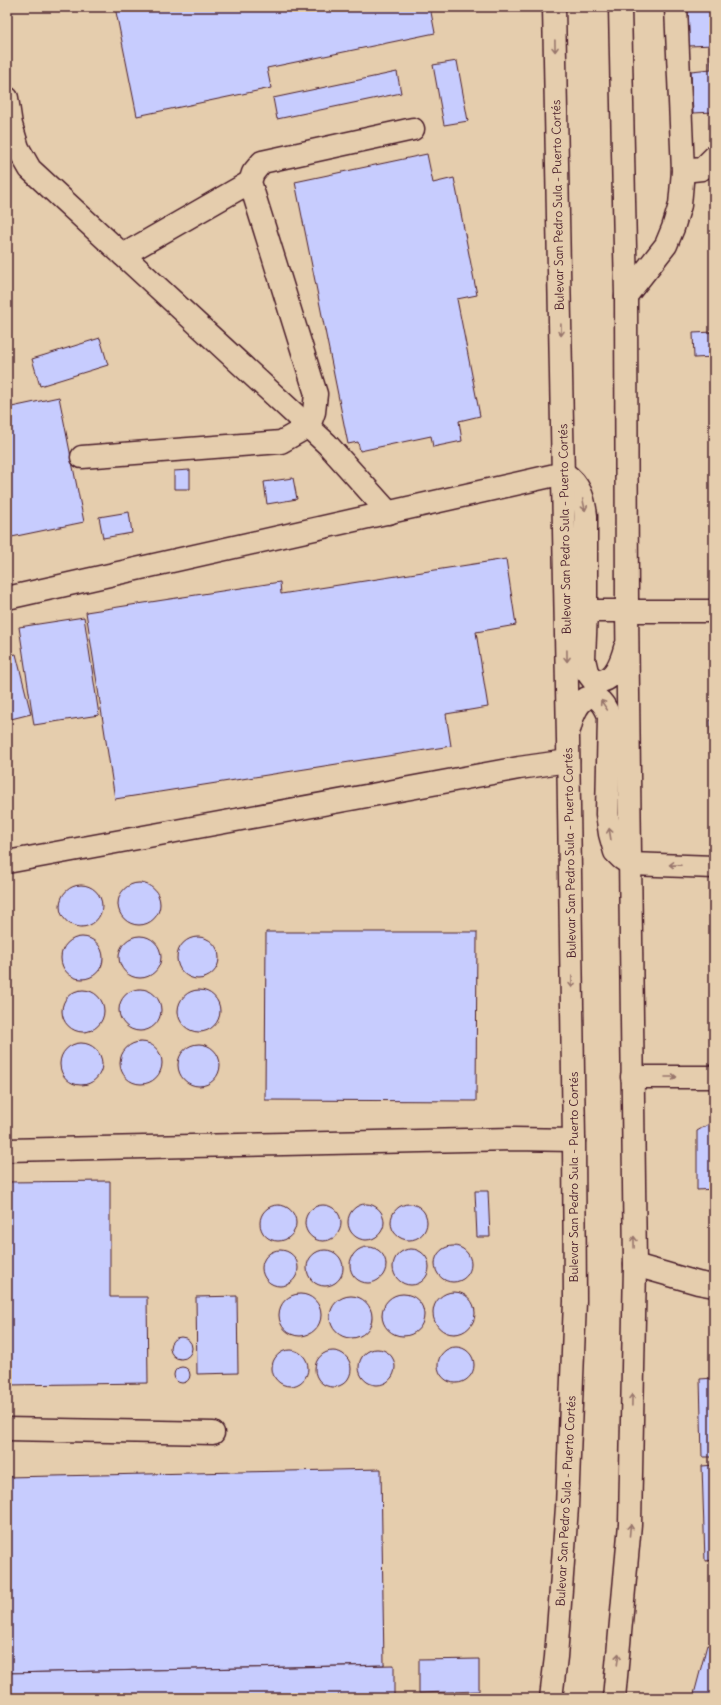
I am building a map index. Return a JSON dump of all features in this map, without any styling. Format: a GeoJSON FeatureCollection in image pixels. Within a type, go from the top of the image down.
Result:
{"type":"FeatureCollection","features":[{"type":"Feature","properties":{"kind":"main road","name":"Bulevar San Pedro Sula - Puerto Cortés"},"geometry":{"type":"LineString","coordinates":[[551,1698],[556,1657],[567,1507],[575,1301],[564,473],[554,7]]}},
{"type":"Feature","properties":{"kind":"main road"},"geometry":{"type":"LineString","coordinates":[[626,296],[666,245],[680,205],[683,171],[676,7]]}},
{"type":"Feature","properties":{"kind":"main road"},"geometry":{"type":"LineString","coordinates":[[614,1698],[630,1524],[635,1265],[627,611],[624,13]]}},
{"type":"Feature","properties":{"kind":"main road"},"geometry":{"type":"LineString","coordinates":[[7,98],[11,124],[18,148],[30,169],[309,426],[327,444],[388,513]]}},
{"type":"Feature","properties":{"kind":"main road"},"geometry":{"type":"LineString","coordinates":[[82,457],[280,442],[309,426],[314,412],[316,394],[250,182],[253,173],[262,162],[413,129]]}},
{"type":"Feature","properties":{"kind":"main road"},"geometry":{"type":"LineString","coordinates":[[683,171],[702,169],[714,157]]}},
{"type":"Feature","properties":{"kind":"main road"},"geometry":{"type":"LineString","coordinates":[[123,255],[250,182]]}},
{"type":"Feature","properties":{"kind":"main road"},"geometry":{"type":"LineString","coordinates":[[7,598],[564,473],[581,491],[585,503],[586,611],[584,659],[587,672],[593,680],[603,681],[612,675],[618,667],[628,639]]}},
{"type":"Feature","properties":{"kind":"main road"},"geometry":{"type":"LineString","coordinates":[[586,611],[714,611]]}},
{"type":"Feature","properties":{"kind":"main road"},"geometry":{"type":"LineString","coordinates":[[568,739],[575,711],[581,701],[589,697],[599,699],[605,705],[609,716],[607,814],[615,852],[620,858],[630,864],[714,867]]}},
{"type":"Feature","properties":{"kind":"main road"},"geometry":{"type":"LineString","coordinates":[[7,862],[519,768],[568,761]]}},
{"type":"Feature","properties":{"kind":"main road"},"geometry":{"type":"LineString","coordinates":[[632,1077],[714,1077]]}},
{"type":"Feature","properties":{"kind":"main road"},"geometry":{"type":"LineString","coordinates":[[7,1150],[505,1140],[574,1140]]}},
{"type":"Feature","properties":{"kind":"main road"},"geometry":{"type":"LineString","coordinates":[[635,1265],[698,1283],[714,1286]]}},
{"type":"Feature","properties":{"kind":"main road"},"geometry":{"type":"LineString","coordinates":[[7,1429],[213,1433]]}},
{"type":"Feature","properties":{"kind":"building"},"geometry":{"type":"Polygon","coordinates":[[[115,7],[430,7],[435,33],[267,68],[271,88],[137,116],[115,7]]]}},
{"type":"Feature","properties":{"kind":"building"},"geometry":{"type":"Polygon","coordinates":[[[688,7],[714,7],[714,45],[689,46],[688,7]]]}},
{"type":"Feature","properties":{"kind":"building"},"geometry":{"type":"Polygon","coordinates":[[[710,55],[714,55],[714,112],[693,113],[691,71],[711,69],[710,55]]]}},
{"type":"Feature","properties":{"kind":"building"},"geometry":{"type":"Polygon","coordinates":[[[457,61],[468,121],[444,125],[433,65],[457,61]]]}},
{"type":"Feature","properties":{"kind":"building"},"geometry":{"type":"Polygon","coordinates":[[[397,72],[401,93],[277,119],[273,98],[397,72]]]}},
{"type":"Feature","properties":{"kind":"building"},"geometry":{"type":"Polygon","coordinates":[[[427,154],[433,183],[454,178],[477,295],[457,299],[480,416],[459,421],[462,441],[433,447],[431,436],[360,451],[358,442],[348,444],[295,182],[427,154]]]}},
{"type":"Feature","properties":{"kind":"building"},"geometry":{"type":"Polygon","coordinates":[[[714,332],[714,357],[694,358],[693,333],[714,332]]]}},
{"type":"Feature","properties":{"kind":"building"},"geometry":{"type":"Polygon","coordinates":[[[100,338],[108,365],[40,386],[32,359],[100,338]]]}},
{"type":"Feature","properties":{"kind":"building"},"geometry":{"type":"Polygon","coordinates":[[[59,397],[84,522],[7,538],[7,408],[59,397]]]}},
{"type":"Feature","properties":{"kind":"building"},"geometry":{"type":"Polygon","coordinates":[[[190,470],[190,489],[174,489],[174,471],[190,470]]]}},
{"type":"Feature","properties":{"kind":"building"},"geometry":{"type":"Polygon","coordinates":[[[293,478],[297,499],[267,504],[264,482],[293,478]]]}},
{"type":"Feature","properties":{"kind":"building"},"geometry":{"type":"Polygon","coordinates":[[[129,512],[132,533],[103,538],[99,517],[129,512]]]}},
{"type":"Feature","properties":{"kind":"building"},"geometry":{"type":"Polygon","coordinates":[[[506,559],[516,625],[476,632],[488,707],[446,714],[451,746],[115,799],[86,612],[280,582],[281,594],[506,559]]]}},
{"type":"Feature","properties":{"kind":"building"},"geometry":{"type":"Polygon","coordinates":[[[84,617],[99,715],[34,725],[19,627],[84,617]]]}},
{"type":"Feature","properties":{"kind":"building"},"geometry":{"type":"Polygon","coordinates":[[[16,654],[31,714],[7,720],[7,656],[16,654]]]}},
{"type":"Feature","properties":{"kind":"building"},"geometry":{"type":"Polygon","coordinates":[[[710,720],[714,720],[714,748],[711,748],[710,720]]]}},
{"type":"Feature","properties":{"kind":"building"},"geometry":{"type":"Polygon","coordinates":[[[135,883],[143,883],[151,886],[157,892],[160,904],[157,916],[151,922],[143,925],[135,925],[127,922],[121,916],[118,908],[118,900],[121,892],[127,886],[135,883]]]}},
{"type":"Feature","properties":{"kind":"building"},"geometry":{"type":"Polygon","coordinates":[[[77,885],[85,885],[93,888],[99,894],[102,906],[99,918],[93,924],[85,927],[77,927],[69,924],[63,918],[60,910],[60,902],[63,894],[69,888],[77,885]]]}},
{"type":"Feature","properties":{"kind":"building"},"geometry":{"type":"Polygon","coordinates":[[[266,932],[477,932],[476,1101],[265,1100],[266,932]]]}},
{"type":"Feature","properties":{"kind":"building"},"geometry":{"type":"Polygon","coordinates":[[[136,936],[144,936],[152,939],[158,945],[161,957],[158,969],[152,975],[144,978],[136,978],[128,975],[122,969],[119,961],[119,953],[122,945],[128,939],[136,936]]]}},
{"type":"Feature","properties":{"kind":"building"},"geometry":{"type":"Polygon","coordinates":[[[78,937],[86,937],[94,940],[100,946],[103,958],[100,970],[94,976],[86,979],[78,979],[70,976],[64,970],[61,962],[61,954],[64,946],[70,940],[78,937]]]}},
{"type":"Feature","properties":{"kind":"building"},"geometry":{"type":"Polygon","coordinates":[[[194,937],[202,937],[210,940],[216,946],[219,958],[216,970],[210,976],[202,979],[194,979],[186,976],[180,970],[177,962],[177,954],[180,946],[186,940],[194,937]]]}},
{"type":"Feature","properties":{"kind":"building"},"geometry":{"type":"Polygon","coordinates":[[[136,989],[144,989],[152,992],[158,998],[161,1010],[158,1022],[152,1028],[144,1031],[136,1031],[128,1028],[122,1022],[119,1014],[119,1006],[122,998],[128,992],[136,989]]]}},
{"type":"Feature","properties":{"kind":"building"},"geometry":{"type":"Polygon","coordinates":[[[79,990],[87,990],[95,993],[101,999],[104,1011],[101,1023],[95,1029],[87,1032],[79,1032],[71,1029],[65,1023],[62,1015],[62,1007],[65,999],[71,993],[79,990]]]}},
{"type":"Feature","properties":{"kind":"building"},"geometry":{"type":"Polygon","coordinates":[[[195,990],[203,990],[211,993],[217,999],[220,1011],[217,1023],[211,1029],[203,1032],[195,1032],[187,1029],[181,1023],[178,1015],[178,1007],[181,999],[187,993],[195,990]]]}},
{"type":"Feature","properties":{"kind":"building"},"geometry":{"type":"Polygon","coordinates":[[[137,1042],[145,1042],[153,1045],[159,1051],[162,1063],[159,1075],[153,1081],[145,1084],[137,1084],[129,1081],[123,1075],[120,1067],[120,1059],[123,1051],[129,1045],[137,1042]]]}},
{"type":"Feature","properties":{"kind":"building"},"geometry":{"type":"Polygon","coordinates":[[[77,1043],[85,1043],[93,1046],[99,1052],[102,1064],[99,1076],[93,1082],[85,1085],[77,1085],[69,1082],[63,1076],[60,1068],[60,1060],[63,1052],[69,1046],[77,1043]]]}},
{"type":"Feature","properties":{"kind":"building"},"geometry":{"type":"Polygon","coordinates":[[[195,1044],[203,1044],[211,1047],[217,1053],[220,1065],[217,1077],[211,1083],[203,1086],[195,1086],[187,1083],[181,1077],[178,1069],[178,1061],[181,1053],[187,1047],[195,1044]]]}},
{"type":"Feature","properties":{"kind":"building"},"geometry":{"type":"Polygon","coordinates":[[[714,1121],[714,1189],[697,1190],[697,1131],[714,1121]]]}},
{"type":"Feature","properties":{"kind":"building"},"geometry":{"type":"Polygon","coordinates":[[[110,1181],[110,1297],[147,1297],[148,1383],[7,1385],[7,1182],[110,1181]]]}},
{"type":"Feature","properties":{"kind":"building"},"geometry":{"type":"Polygon","coordinates":[[[475,1191],[488,1191],[490,1237],[477,1237],[475,1191]]]}},
{"type":"Feature","properties":{"kind":"building"},"geometry":{"type":"Polygon","coordinates":[[[366,1204],[379,1209],[384,1222],[379,1235],[366,1240],[353,1235],[348,1222],[353,1209],[366,1204]]]}},
{"type":"Feature","properties":{"kind":"building"},"geometry":{"type":"Polygon","coordinates":[[[409,1204],[422,1209],[427,1222],[422,1235],[409,1240],[396,1235],[391,1222],[396,1209],[409,1204]]]}},
{"type":"Feature","properties":{"kind":"building"},"geometry":{"type":"Polygon","coordinates":[[[278,1205],[291,1210],[296,1223],[291,1236],[278,1241],[265,1236],[260,1223],[265,1210],[278,1205]]]}},
{"type":"Feature","properties":{"kind":"building"},"geometry":{"type":"Polygon","coordinates":[[[323,1205],[336,1210],[341,1223],[336,1236],[323,1241],[310,1236],[305,1223],[310,1210],[323,1205]]]}},
{"type":"Feature","properties":{"kind":"building"},"geometry":{"type":"Polygon","coordinates":[[[453,1246],[466,1251],[471,1264],[466,1277],[453,1282],[440,1277],[435,1264],[440,1251],[453,1246]]]}},
{"type":"Feature","properties":{"kind":"building"},"geometry":{"type":"Polygon","coordinates":[[[368,1247],[381,1252],[386,1265],[381,1278],[368,1283],[355,1278],[350,1265],[355,1252],[368,1247]]]}},
{"type":"Feature","properties":{"kind":"building"},"geometry":{"type":"Polygon","coordinates":[[[411,1249],[424,1254],[429,1267],[424,1280],[411,1285],[398,1280],[393,1267],[398,1254],[411,1249]]]}},
{"type":"Feature","properties":{"kind":"building"},"geometry":{"type":"Polygon","coordinates":[[[280,1250],[290,1253],[295,1258],[298,1268],[295,1278],[290,1283],[280,1286],[270,1283],[265,1278],[262,1268],[265,1258],[270,1253],[280,1250]]]}},
{"type":"Feature","properties":{"kind":"building"},"geometry":{"type":"Polygon","coordinates":[[[325,1250],[338,1255],[343,1268],[338,1281],[325,1286],[312,1281],[307,1268],[312,1255],[325,1250]]]}},
{"type":"Feature","properties":{"kind":"building"},"geometry":{"type":"Polygon","coordinates":[[[450,1292],[458,1292],[466,1295],[472,1301],[475,1313],[472,1325],[466,1331],[458,1334],[450,1334],[442,1331],[436,1325],[433,1317],[433,1309],[436,1301],[442,1295],[450,1292]]]}},
{"type":"Feature","properties":{"kind":"building"},"geometry":{"type":"Polygon","coordinates":[[[296,1294],[304,1294],[312,1297],[318,1303],[321,1315],[318,1327],[312,1333],[304,1336],[296,1336],[288,1333],[282,1327],[279,1319],[279,1311],[282,1303],[288,1297],[296,1294]]]}},
{"type":"Feature","properties":{"kind":"building"},"geometry":{"type":"Polygon","coordinates":[[[399,1294],[407,1294],[415,1297],[421,1303],[424,1315],[421,1327],[415,1333],[407,1336],[399,1336],[391,1333],[385,1327],[382,1319],[382,1311],[385,1303],[391,1297],[399,1294]]]}},
{"type":"Feature","properties":{"kind":"building"},"geometry":{"type":"Polygon","coordinates":[[[237,1296],[238,1373],[197,1374],[196,1297],[237,1296]]]}},
{"type":"Feature","properties":{"kind":"building"},"geometry":{"type":"Polygon","coordinates":[[[347,1296],[355,1296],[363,1299],[369,1305],[372,1317],[369,1329],[363,1335],[355,1338],[347,1338],[339,1335],[333,1329],[330,1321],[330,1313],[333,1305],[339,1299],[347,1296]]]}},
{"type":"Feature","properties":{"kind":"building"},"geometry":{"type":"Polygon","coordinates":[[[177,1337],[185,1337],[192,1344],[192,1352],[185,1359],[177,1359],[170,1352],[170,1344],[177,1337]]]}},
{"type":"Feature","properties":{"kind":"building"},"geometry":{"type":"Polygon","coordinates":[[[456,1347],[469,1352],[474,1365],[469,1378],[456,1383],[443,1378],[438,1365],[443,1352],[456,1347]]]}},
{"type":"Feature","properties":{"kind":"building"},"geometry":{"type":"Polygon","coordinates":[[[377,1349],[390,1354],[395,1367],[390,1380],[377,1385],[364,1380],[359,1367],[364,1354],[377,1349]]]}},
{"type":"Feature","properties":{"kind":"building"},"geometry":{"type":"Polygon","coordinates":[[[290,1350],[303,1355],[308,1368],[303,1381],[290,1386],[277,1381],[272,1368],[277,1355],[290,1350]]]}},
{"type":"Feature","properties":{"kind":"building"},"geometry":{"type":"Polygon","coordinates":[[[333,1351],[343,1354],[348,1359],[351,1369],[348,1379],[343,1384],[333,1387],[323,1384],[318,1379],[315,1369],[318,1359],[323,1354],[333,1351]]]}},
{"type":"Feature","properties":{"kind":"building"},"geometry":{"type":"Polygon","coordinates":[[[182,1367],[189,1372],[190,1375],[185,1382],[182,1383],[175,1378],[174,1375],[179,1368],[182,1367]]]}},
{"type":"Feature","properties":{"kind":"building"},"geometry":{"type":"Polygon","coordinates":[[[714,1378],[714,1457],[702,1457],[700,1379],[714,1378]]]}},
{"type":"Feature","properties":{"kind":"building"},"geometry":{"type":"Polygon","coordinates":[[[714,1465],[714,1560],[705,1561],[702,1466],[714,1465]]]}},
{"type":"Feature","properties":{"kind":"building"},"geometry":{"type":"Polygon","coordinates":[[[381,1469],[384,1665],[7,1673],[7,1477],[381,1469]]]}},
{"type":"Feature","properties":{"kind":"building"},"geometry":{"type":"Polygon","coordinates":[[[707,1645],[714,1647],[714,1698],[693,1698],[707,1645]]]}},
{"type":"Feature","properties":{"kind":"building"},"geometry":{"type":"Polygon","coordinates":[[[479,1659],[479,1691],[419,1693],[419,1660],[479,1659]]]}},
{"type":"Feature","properties":{"kind":"building"},"geometry":{"type":"Polygon","coordinates":[[[394,1665],[394,1698],[7,1698],[7,1673],[394,1665]]]}}]}
